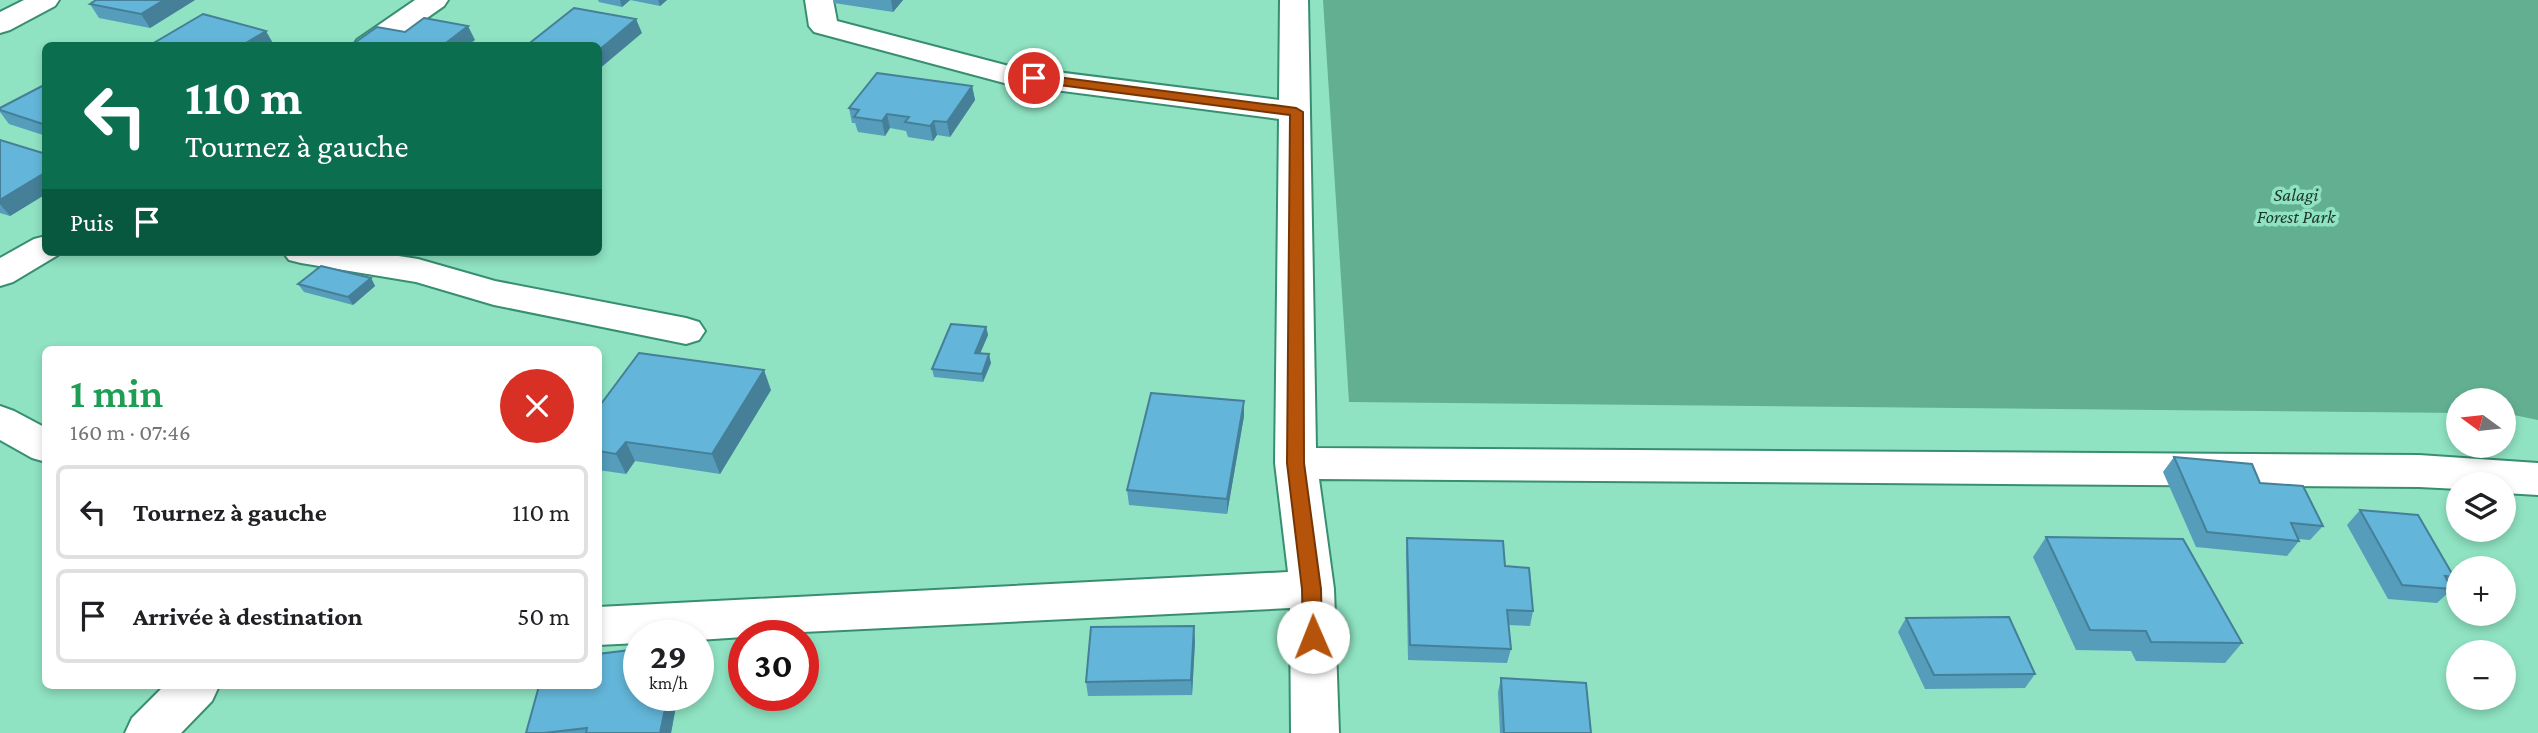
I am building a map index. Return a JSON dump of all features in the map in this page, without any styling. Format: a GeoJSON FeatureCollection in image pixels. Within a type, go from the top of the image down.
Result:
{"type":"FeatureCollection","features":[{"type":"Feature","properties":{"kind":"street"},"geometry":{"type":"LineString","coordinates":[[0,24],[45,0]]}},
{"type":"Feature","properties":{"kind":"street"},"geometry":{"type":"LineString","coordinates":[[373,42],[434,0]]}},
{"type":"Feature","properties":{"kind":"street"},"geometry":{"type":"LineString","coordinates":[[819,0],[824,26],[1008,75],[1296,112]]}},
{"type":"Feature","properties":{"kind":"street"},"geometry":{"type":"LineString","coordinates":[[1294,0],[1296,463],[1311,589],[1315,733]]}},
{"type":"Feature","properties":{"kind":"street"},"geometry":{"type":"LineString","coordinates":[[0,274],[42,249]]}},
{"type":"Feature","properties":{"kind":"street"},"geometry":{"type":"LineString","coordinates":[[326,256],[418,271],[494,293],[686,331]]}},
{"type":"Feature","properties":{"kind":"street"},"geometry":{"type":"LineString","coordinates":[[0,421],[42,445]]}},
{"type":"Feature","properties":{"kind":"street"},"geometry":{"type":"LineString","coordinates":[[1296,463],[2419,471],[2538,479]]}},
{"type":"Feature","properties":{"kind":"street"},"geometry":{"type":"LineString","coordinates":[[602,626],[1311,589]]}},
{"type":"Feature","properties":{"kind":"street"},"geometry":{"type":"LineString","coordinates":[[149,733],[192,689]]}},
{"type":"Feature","properties":{"kind":"green space","name":"Salagi Forest Park"},"geometry":{"type":"Polygon","coordinates":[[[1323,0],[2538,0],[2538,420],[2516,415],[2516,388],[2446,388],[2446,413],[1349,402],[1323,0]]]}},
{"type":"Feature","properties":{"kind":"building"},"geometry":{"type":"Polygon","coordinates":[[[96,0],[164,0],[141,14],[90,4],[96,0]]]}},
{"type":"Feature","properties":{"kind":"building"},"geometry":{"type":"Polygon","coordinates":[[[574,8],[636,19],[602,48],[602,42],[531,42],[574,8]]]}},
{"type":"Feature","properties":{"kind":"building"},"geometry":{"type":"Polygon","coordinates":[[[203,14],[266,31],[248,42],[155,42],[203,14]]]}},
{"type":"Feature","properties":{"kind":"building"},"geometry":{"type":"Polygon","coordinates":[[[424,18],[468,26],[447,42],[356,42],[377,27],[405,32],[424,18]]]}},
{"type":"Feature","properties":{"kind":"building"},"geometry":{"type":"Polygon","coordinates":[[[877,73],[972,86],[947,122],[934,121],[930,126],[905,122],[909,117],[887,114],[882,121],[854,117],[859,110],[849,108],[877,73]]]}},
{"type":"Feature","properties":{"kind":"building"},"geometry":{"type":"Polygon","coordinates":[[[42,86],[42,124],[0,108],[42,86]]]}},
{"type":"Feature","properties":{"kind":"building"},"geometry":{"type":"Polygon","coordinates":[[[0,140],[42,153],[42,174],[0,200],[0,140]]]}},
{"type":"Feature","properties":{"kind":"building"},"geometry":{"type":"Polygon","coordinates":[[[321,266],[371,278],[348,297],[298,284],[321,266]]]}},
{"type":"Feature","properties":{"kind":"building"},"geometry":{"type":"Polygon","coordinates":[[[951,324],[986,327],[975,353],[989,354],[982,374],[932,369],[951,324]]]}},
{"type":"Feature","properties":{"kind":"building"},"geometry":{"type":"Polygon","coordinates":[[[639,353],[764,370],[712,454],[626,442],[616,454],[602,452],[602,403],[639,353]]]}},
{"type":"Feature","properties":{"kind":"building"},"geometry":{"type":"Polygon","coordinates":[[[1151,393],[1244,401],[1227,499],[1127,490],[1151,393]]]}},
{"type":"Feature","properties":{"kind":"building"},"geometry":{"type":"Polygon","coordinates":[[[2174,457],[2252,464],[2260,483],[2303,486],[2323,526],[2291,523],[2299,541],[2207,532],[2174,457]]]}},
{"type":"Feature","properties":{"kind":"building"},"geometry":{"type":"Polygon","coordinates":[[[2360,510],[2418,515],[2446,563],[2446,589],[2402,585],[2360,510]]]}},
{"type":"Feature","properties":{"kind":"building"},"geometry":{"type":"Polygon","coordinates":[[[2046,537],[2183,539],[2242,643],[2151,642],[2146,631],[2090,630],[2046,537]]]}},
{"type":"Feature","properties":{"kind":"building"},"geometry":{"type":"Polygon","coordinates":[[[1407,538],[1503,541],[1505,566],[1529,568],[1533,611],[1507,610],[1511,649],[1410,645],[1407,538]]]}},
{"type":"Feature","properties":{"kind":"building"},"geometry":{"type":"Polygon","coordinates":[[[2009,617],[2035,674],[1934,675],[1906,618],[2009,617]]]}},
{"type":"Feature","properties":{"kind":"building"},"geometry":{"type":"Polygon","coordinates":[[[1194,626],[1191,680],[1086,682],[1091,627],[1194,626]]]}},
{"type":"Feature","properties":{"kind":"building"},"geometry":{"type":"Polygon","coordinates":[[[623,651],[623,711],[665,711],[660,733],[586,733],[587,728],[526,733],[538,689],[602,689],[602,654],[623,651]]]}},
{"type":"Feature","properties":{"kind":"building"},"geometry":{"type":"Polygon","coordinates":[[[1501,678],[1586,683],[1591,733],[1504,733],[1501,678]]]}},
{"type":"Feature","properties":{"kind":"route"},"geometry":{"type":"LineString","coordinates":[[1034,78],[1296,112],[1296,463],[1311,589],[1313,637]]}}]}
